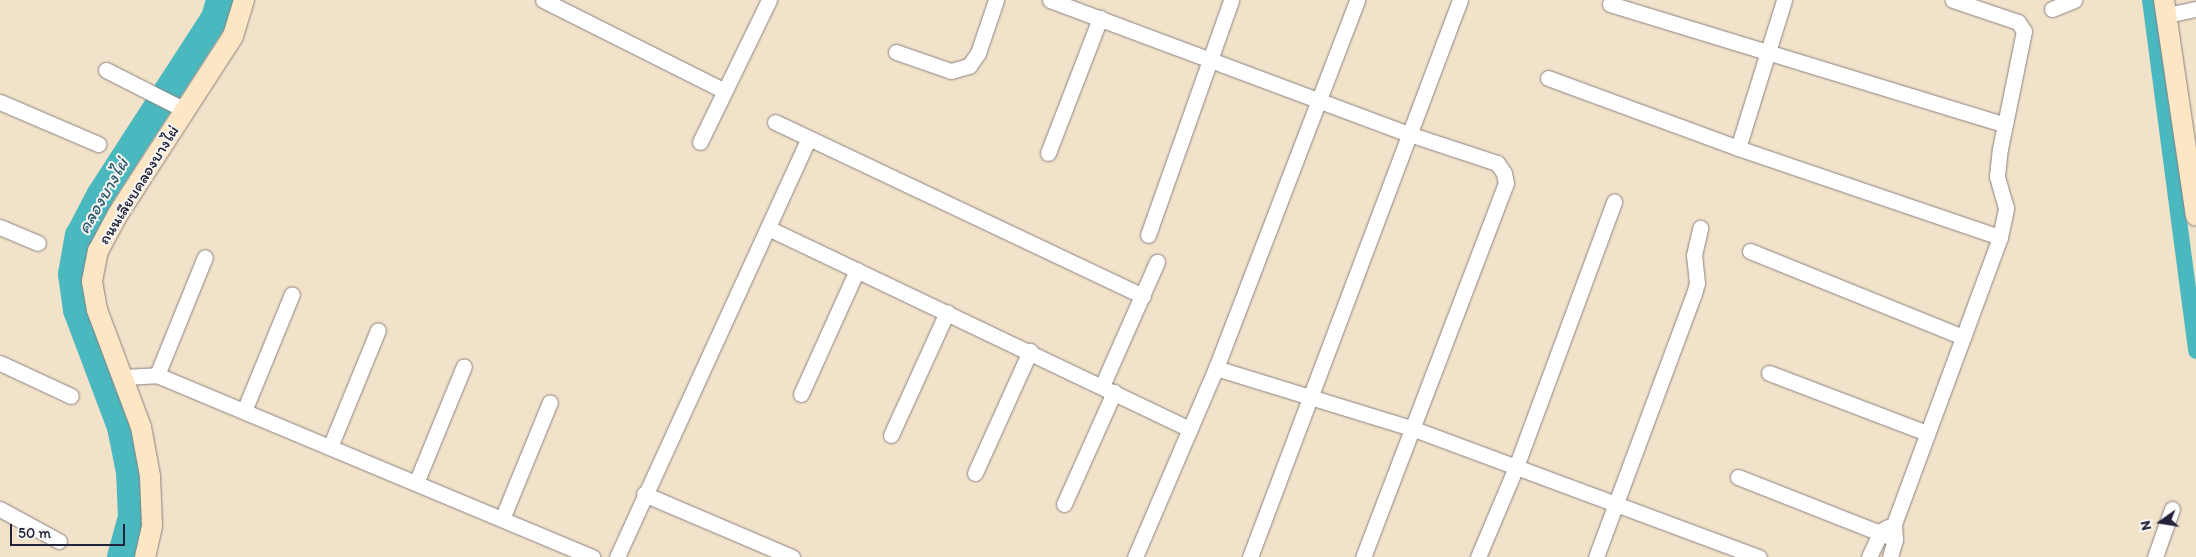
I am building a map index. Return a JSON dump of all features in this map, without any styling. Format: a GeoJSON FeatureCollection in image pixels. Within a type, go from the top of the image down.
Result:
{"type":"FeatureCollection","features":[{"type":"Feature","properties":{"kind":"street","name":"ถนนเลียบคลองบางไผ่"},"geometry":{"type":"LineString","coordinates":[[146,557],[152,526],[150,476],[140,427],[124,378],[97,310],[92,281],[98,251],[118,214],[182,108],[233,36],[244,0]]}},
{"type":"Feature","properties":{"kind":"street"},"geometry":{"type":"LineString","coordinates":[[543,0],[725,91]]}},
{"type":"Feature","properties":{"kind":"street"},"geometry":{"type":"LineString","coordinates":[[896,52],[951,71],[969,66],[978,53],[996,0]]}},
{"type":"Feature","properties":{"kind":"street"},"geometry":{"type":"LineString","coordinates":[[1050,0],[1409,134],[1497,163],[1506,183],[1414,430],[1363,557]]}},
{"type":"Feature","properties":{"kind":"street"},"geometry":{"type":"LineString","coordinates":[[1148,235],[1230,0]]}},
{"type":"Feature","properties":{"kind":"street"},"geometry":{"type":"LineString","coordinates":[[1135,557],[1216,368],[1357,0]]}},
{"type":"Feature","properties":{"kind":"street"},"geometry":{"type":"LineString","coordinates":[[1250,557],[1308,397],[1460,0]]}},
{"type":"Feature","properties":{"kind":"street"},"geometry":{"type":"LineString","coordinates":[[1738,148],[1784,0]]}},
{"type":"Feature","properties":{"kind":"street"},"geometry":{"type":"LineString","coordinates":[[1869,557],[1890,531],[2000,237],[2006,208],[1997,176],[2003,124],[2024,31],[2018,22],[1953,0]]}},
{"type":"Feature","properties":{"kind":"street"},"geometry":{"type":"LineString","coordinates":[[2052,9],[2074,0]]}},
{"type":"Feature","properties":{"kind":"street"},"geometry":{"type":"LineString","coordinates":[[700,142],[765,1]]}},
{"type":"Feature","properties":{"kind":"street"},"geometry":{"type":"LineString","coordinates":[[1610,4],[2003,124]]}},
{"type":"Feature","properties":{"kind":"street"},"geometry":{"type":"LineString","coordinates":[[2196,9],[2166,8],[2196,216]]}},
{"type":"Feature","properties":{"kind":"street"},"geometry":{"type":"LineString","coordinates":[[1048,153],[1100,18]]}},
{"type":"Feature","properties":{"kind":"street"},"geometry":{"type":"LineString","coordinates":[[106,70],[154,92],[182,108]]}},
{"type":"Feature","properties":{"kind":"street"},"geometry":{"type":"LineString","coordinates":[[1548,78],[1738,148],[2000,237]]}},
{"type":"Feature","properties":{"kind":"street"},"geometry":{"type":"LineString","coordinates":[[2,107],[98,144]]}},
{"type":"Feature","properties":{"kind":"street"},"geometry":{"type":"LineString","coordinates":[[774,122],[1142,296]]}},
{"type":"Feature","properties":{"kind":"street"},"geometry":{"type":"LineString","coordinates":[[617,557],[644,494],[808,139]]}},
{"type":"Feature","properties":{"kind":"street"},"geometry":{"type":"LineString","coordinates":[[1478,557],[1516,467],[1614,202]]}},
{"type":"Feature","properties":{"kind":"street"},"geometry":{"type":"LineString","coordinates":[[0,227],[38,243]]}},
{"type":"Feature","properties":{"kind":"street"},"geometry":{"type":"LineString","coordinates":[[768,228],[1190,429]]}},
{"type":"Feature","properties":{"kind":"street"},"geometry":{"type":"LineString","coordinates":[[1596,557],[1694,294],[1697,283],[1694,255],[1700,228]]}},
{"type":"Feature","properties":{"kind":"street"},"geometry":{"type":"LineString","coordinates":[[1750,251],[1963,337]]}},
{"type":"Feature","properties":{"kind":"street"},"geometry":{"type":"LineString","coordinates":[[157,375],[205,257]]}},
{"type":"Feature","properties":{"kind":"street"},"geometry":{"type":"LineString","coordinates":[[1064,504],[1142,296],[1157,262]]}},
{"type":"Feature","properties":{"kind":"street"},"geometry":{"type":"LineString","coordinates":[[801,394],[857,270]]}},
{"type":"Feature","properties":{"kind":"street"},"geometry":{"type":"LineString","coordinates":[[244,411],[292,294]]}},
{"type":"Feature","properties":{"kind":"street"},"geometry":{"type":"LineString","coordinates":[[891,435],[947,312]]}},
{"type":"Feature","properties":{"kind":"street"},"geometry":{"type":"LineString","coordinates":[[330,447],[378,330]]}},
{"type":"Feature","properties":{"kind":"street"},"geometry":{"type":"LineString","coordinates":[[975,474],[1030,352]]}},
{"type":"Feature","properties":{"kind":"street"},"geometry":{"type":"LineString","coordinates":[[0,363],[71,396]]}},
{"type":"Feature","properties":{"kind":"street"},"geometry":{"type":"LineString","coordinates":[[416,483],[464,366]]}},
{"type":"Feature","properties":{"kind":"street"},"geometry":{"type":"LineString","coordinates":[[1216,368],[1414,430],[1617,502],[1760,557]]}},
{"type":"Feature","properties":{"kind":"street"},"geometry":{"type":"LineString","coordinates":[[1769,373],[1927,433]]}},
{"type":"Feature","properties":{"kind":"street"},"geometry":{"type":"LineString","coordinates":[[124,378],[157,375],[592,557]]}},
{"type":"Feature","properties":{"kind":"street"},"geometry":{"type":"LineString","coordinates":[[502,519],[550,402]]}},
{"type":"Feature","properties":{"kind":"street"},"geometry":{"type":"LineString","coordinates":[[1738,477],[1890,531]]}},
{"type":"Feature","properties":{"kind":"street"},"geometry":{"type":"LineString","coordinates":[[644,494],[792,557]]}},
{"type":"Feature","properties":{"kind":"street"},"geometry":{"type":"LineString","coordinates":[[0,509],[59,541]]}},
{"type":"Feature","properties":{"kind":"street"},"geometry":{"type":"LineString","coordinates":[[2155,557],[2172,510]]}},
{"type":"Feature","properties":{"kind":"street"},"geometry":{"type":"LineString","coordinates":[[1890,531],[1890,557]]}},
{"type":"Feature","properties":{"kind":"waterway","name":"คลองบางไผ่"},"geometry":{"type":"LineString","coordinates":[[121,557],[132,517],[130,472],[121,427],[77,310],[72,274],[79,236],[101,194],[215,18],[220,0]]}},
{"type":"Feature","properties":{"kind":"waterway"},"geometry":{"type":"LineString","coordinates":[[2150,0],[2196,351]]}}]}
